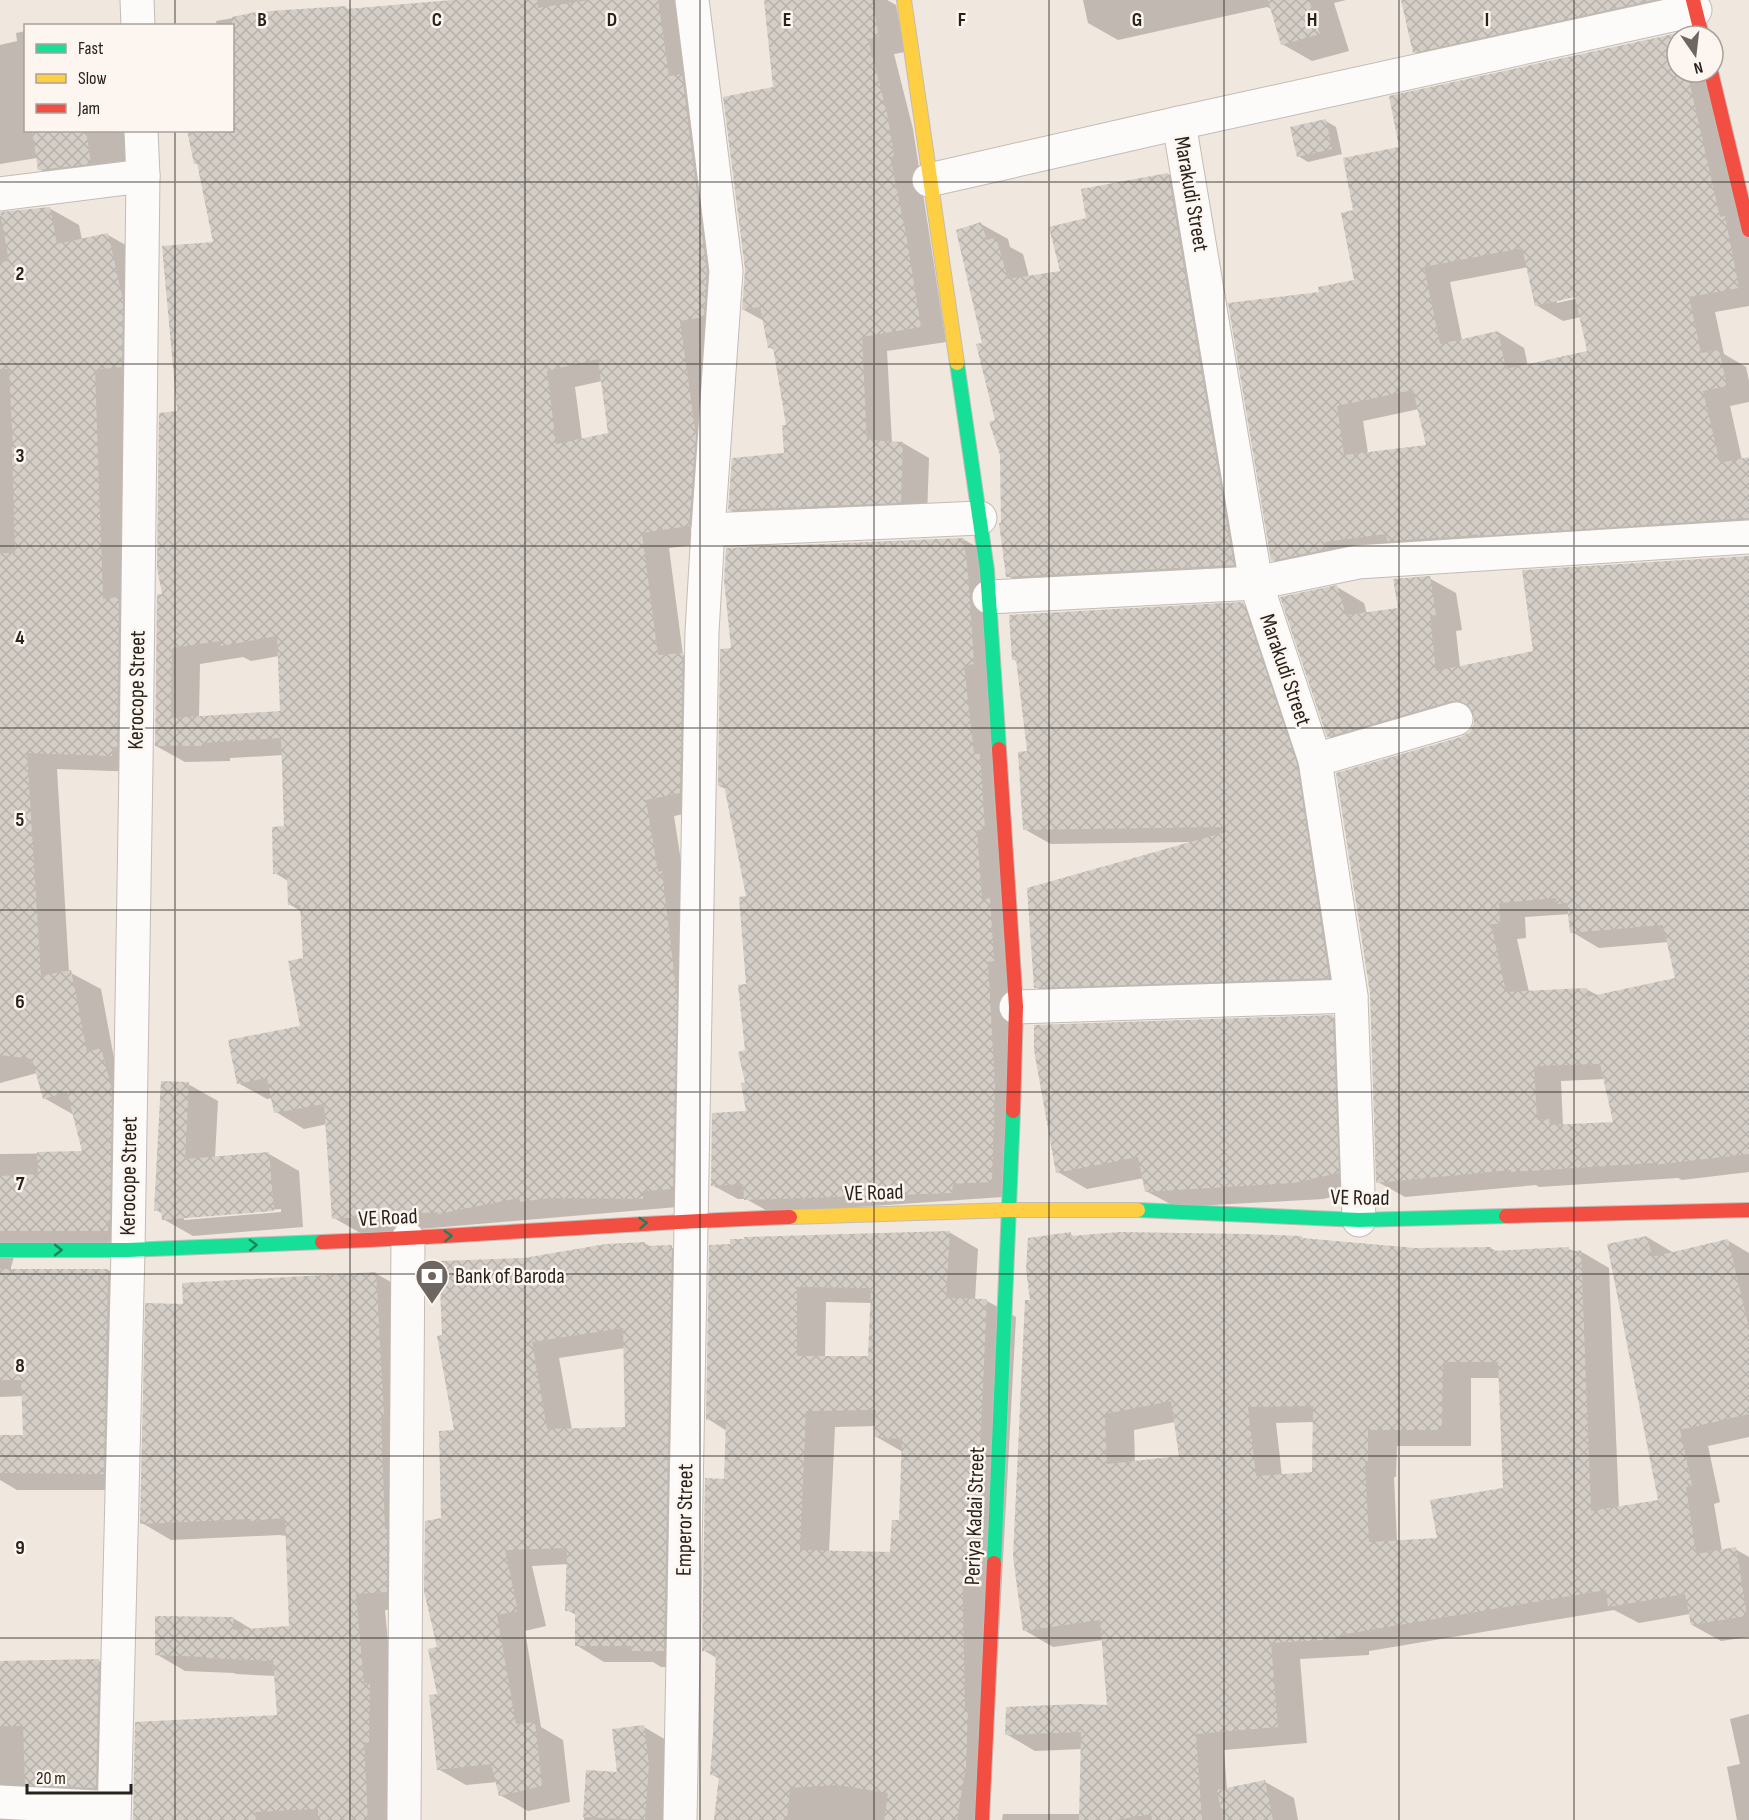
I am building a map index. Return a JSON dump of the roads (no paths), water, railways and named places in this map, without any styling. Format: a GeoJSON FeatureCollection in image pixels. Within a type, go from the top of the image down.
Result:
{"type":"FeatureCollection","features":[{"type":"Feature","properties":{"kind":"street"},"geometry":{"type":"LineString","coordinates":[[137,0],[138,24]]}},
{"type":"Feature","properties":{"kind":"street","name":"Emperor Street"},"geometry":{"type":"LineString","coordinates":[[680,1820],[702,632],[726,271],[692,0]]}},
{"type":"Feature","properties":{"kind":"street","name":"Periya Kadai Street"},"geometry":{"type":"LineString","coordinates":[[904,0],[980,519],[989,597],[1016,1007],[1010,1212],[982,1820]]}},
{"type":"Feature","properties":{"kind":"street"},"geometry":{"type":"LineString","coordinates":[[929,180],[1179,123],[1697,15]]}},
{"type":"Feature","properties":{"kind":"street"},"geometry":{"type":"LineString","coordinates":[[1714,84],[1749,230]]}},
{"type":"Feature","properties":{"kind":"street","name":"Marakudi Street"},"geometry":{"type":"LineString","coordinates":[[1179,123],[1256,583],[1315,760],[1351,996],[1359,1220]]}},
{"type":"Feature","properties":{"kind":"street","name":"Kerocope Street"},"geometry":{"type":"LineString","coordinates":[[114,1814],[128,1250],[136,764],[143,176],[141,132]]}},
{"type":"Feature","properties":{"kind":"street"},"geometry":{"type":"LineString","coordinates":[[0,194],[143,176]]}},
{"type":"Feature","properties":{"kind":"street"},"geometry":{"type":"LineString","coordinates":[[708,530],[980,519]]}},
{"type":"Feature","properties":{"kind":"street"},"geometry":{"type":"LineString","coordinates":[[989,597],[1256,583],[1358,561],[1749,537]]}},
{"type":"Feature","properties":{"kind":"street"},"geometry":{"type":"LineString","coordinates":[[1315,760],[1456,719]]}},
{"type":"Feature","properties":{"kind":"street"},"geometry":{"type":"LineString","coordinates":[[1016,1007],[1351,996]]}},
{"type":"Feature","properties":{"kind":"street","name":"VE Road"},"geometry":{"type":"LineString","coordinates":[[0,1250],[128,1250],[408,1239],[690,1220],[1117,1209],[1359,1220],[1749,1210]]}},
{"type":"Feature","properties":{"kind":"street"},"geometry":{"type":"LineString","coordinates":[[404,1820],[408,1239]]}},
{"type":"Feature","properties":{"kind":"street"},"geometry":{"type":"LineString","coordinates":[[0,1802],[114,1814]]}},
{"type":"Feature","properties":{"kind":"place","name":"Bank of Baroda"},"geometry":{"type":"Point","coordinates":[432,1305]}}]}
